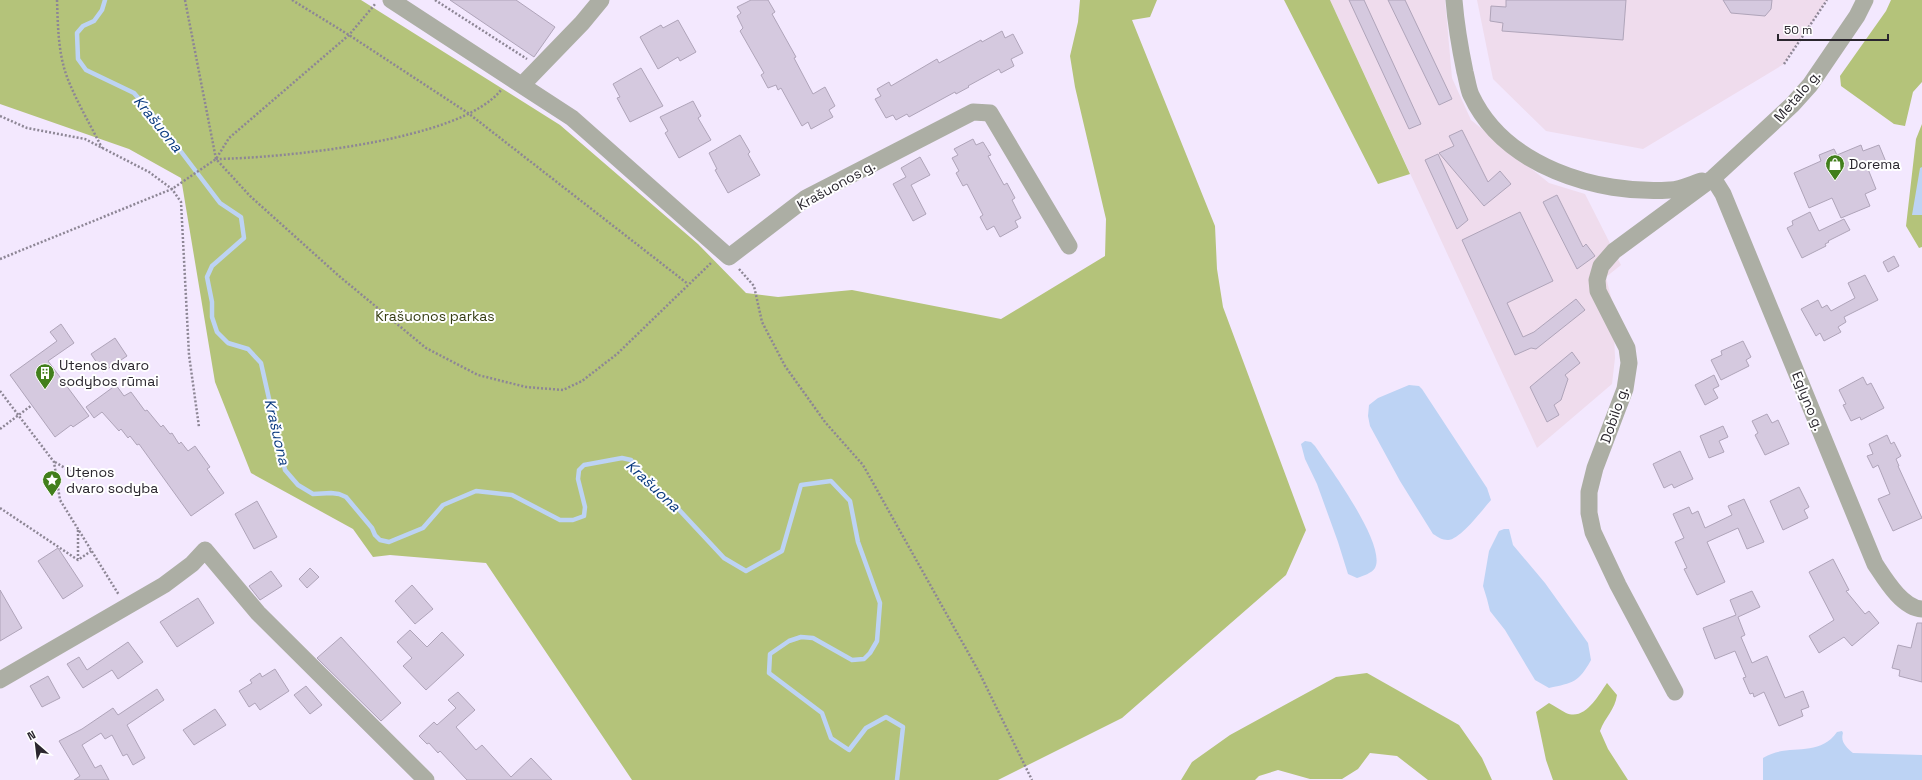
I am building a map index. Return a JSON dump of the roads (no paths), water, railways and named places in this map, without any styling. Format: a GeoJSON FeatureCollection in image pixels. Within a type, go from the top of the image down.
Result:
{"type":"FeatureCollection","features":[{"type":"Feature","properties":{"kind":"street"},"geometry":{"type":"LineString","coordinates":[[391,0],[516,82],[539,67],[582,23],[601,0]]}},
{"type":"Feature","properties":{"kind":"street"},"geometry":{"type":"LineString","coordinates":[[1454,0],[1457,34],[1470,94],[1480,111],[1500,137],[1543,166],[1582,182],[1630,190],[1671,190],[1713,178]]}},
{"type":"Feature","properties":{"kind":"street","name":"Metalo g."},"geometry":{"type":"LineString","coordinates":[[1713,178],[1770,126],[1810,85],[1857,16],[1865,0]]}},
{"type":"Feature","properties":{"kind":"street","name":"Krašuonos g."},"geometry":{"type":"LineString","coordinates":[[516,82],[572,118],[726,255],[806,198],[973,112],[990,113],[1069,246]]}},
{"type":"Feature","properties":{"kind":"street","name":"Eglyno g."},"geometry":{"type":"LineString","coordinates":[[1713,178],[1723,194],[1875,564],[1894,592],[1917,609],[1922,609]]}},
{"type":"Feature","properties":{"kind":"street","name":"Dobilo g."},"geometry":{"type":"LineString","coordinates":[[1675,692],[1618,585],[1593,532],[1589,513],[1589,492],[1592,480],[1624,389],[1629,363],[1627,348],[1598,291],[1597,280],[1601,266],[1614,251],[1713,178]]}},
{"type":"Feature","properties":{"kind":"street"},"geometry":{"type":"LineString","coordinates":[[0,680],[175,577],[192,564],[205,550],[258,613],[426,780]]}},
{"type":"Feature","properties":{"kind":"water"},"geometry":{"type":"Polygon","coordinates":[[[1922,167],[1922,215],[1912,215],[1920,168],[1922,167]]]}},
{"type":"Feature","properties":{"kind":"water"},"geometry":{"type":"Polygon","coordinates":[[[1409,385],[1419,386],[1422,389],[1487,488],[1491,500],[1465,530],[1453,539],[1442,539],[1433,534],[1400,481],[1370,426],[1368,416],[1369,405],[1378,398],[1409,385]]]}},
{"type":"Feature","properties":{"kind":"water"},"geometry":{"type":"Polygon","coordinates":[[[1305,441],[1311,442],[1315,446],[1355,506],[1373,542],[1376,557],[1375,568],[1367,574],[1357,578],[1348,574],[1317,484],[1305,459],[1301,444],[1305,441]]]}},
{"type":"Feature","properties":{"kind":"water"},"geometry":{"type":"Polygon","coordinates":[[[1509,529],[1513,545],[1545,583],[1588,643],[1591,660],[1583,673],[1570,683],[1549,688],[1535,680],[1505,630],[1490,611],[1483,586],[1489,551],[1499,531],[1509,529]]]}},
{"type":"Feature","properties":{"kind":"water"},"geometry":{"type":"Polygon","coordinates":[[[1842,731],[1843,742],[1853,753],[1922,755],[1922,780],[1763,780],[1763,758],[1773,753],[1812,748],[1821,745],[1837,732],[1842,731]]]}},
{"type":"Feature","properties":{"kind":"waterway","name":"Krašuona"},"geometry":{"type":"LineString","coordinates":[[105,0],[102,10],[94,21],[83,26],[77,33],[78,59],[86,70],[134,93],[157,120],[220,203],[241,217],[244,238],[212,266],[207,277],[212,302],[212,317],[217,332],[228,343],[248,349],[261,363],[285,470],[298,485],[313,494],[331,493],[346,497],[372,528],[375,535],[380,540],[389,542],[423,528],[443,505],[476,491],[512,495],[560,520],[573,520],[584,516],[585,507],[578,479],[579,470],[584,465],[622,458],[631,460],[648,482],[669,499],[724,558],[746,571],[782,551],[801,485],[831,481],[850,501],[858,542],[880,603],[877,641],[870,653],[864,659],[852,660],[813,638],[801,637],[789,641],[770,654],[769,673],[822,713],[831,738],[849,750],[866,728],[886,717],[903,727],[897,780]]}},
{"type":"Feature","properties":{"kind":"place","name":"Dorema"},"geometry":{"type":"Point","coordinates":[1835,181]}},
{"type":"Feature","properties":{"kind":"place","name":"Utenos dvaro sodybos rūmai"},"geometry":{"type":"Point","coordinates":[45,390]}},
{"type":"Feature","properties":{"kind":"place","name":"Utenos dvaro sodyba"},"geometry":{"type":"Point","coordinates":[52,497]}},
{"type":"Feature","properties":{"kind":"park label","name":"Krašuonos parkas"},"geometry":{"type":"Point","coordinates":[435,316]}}]}
